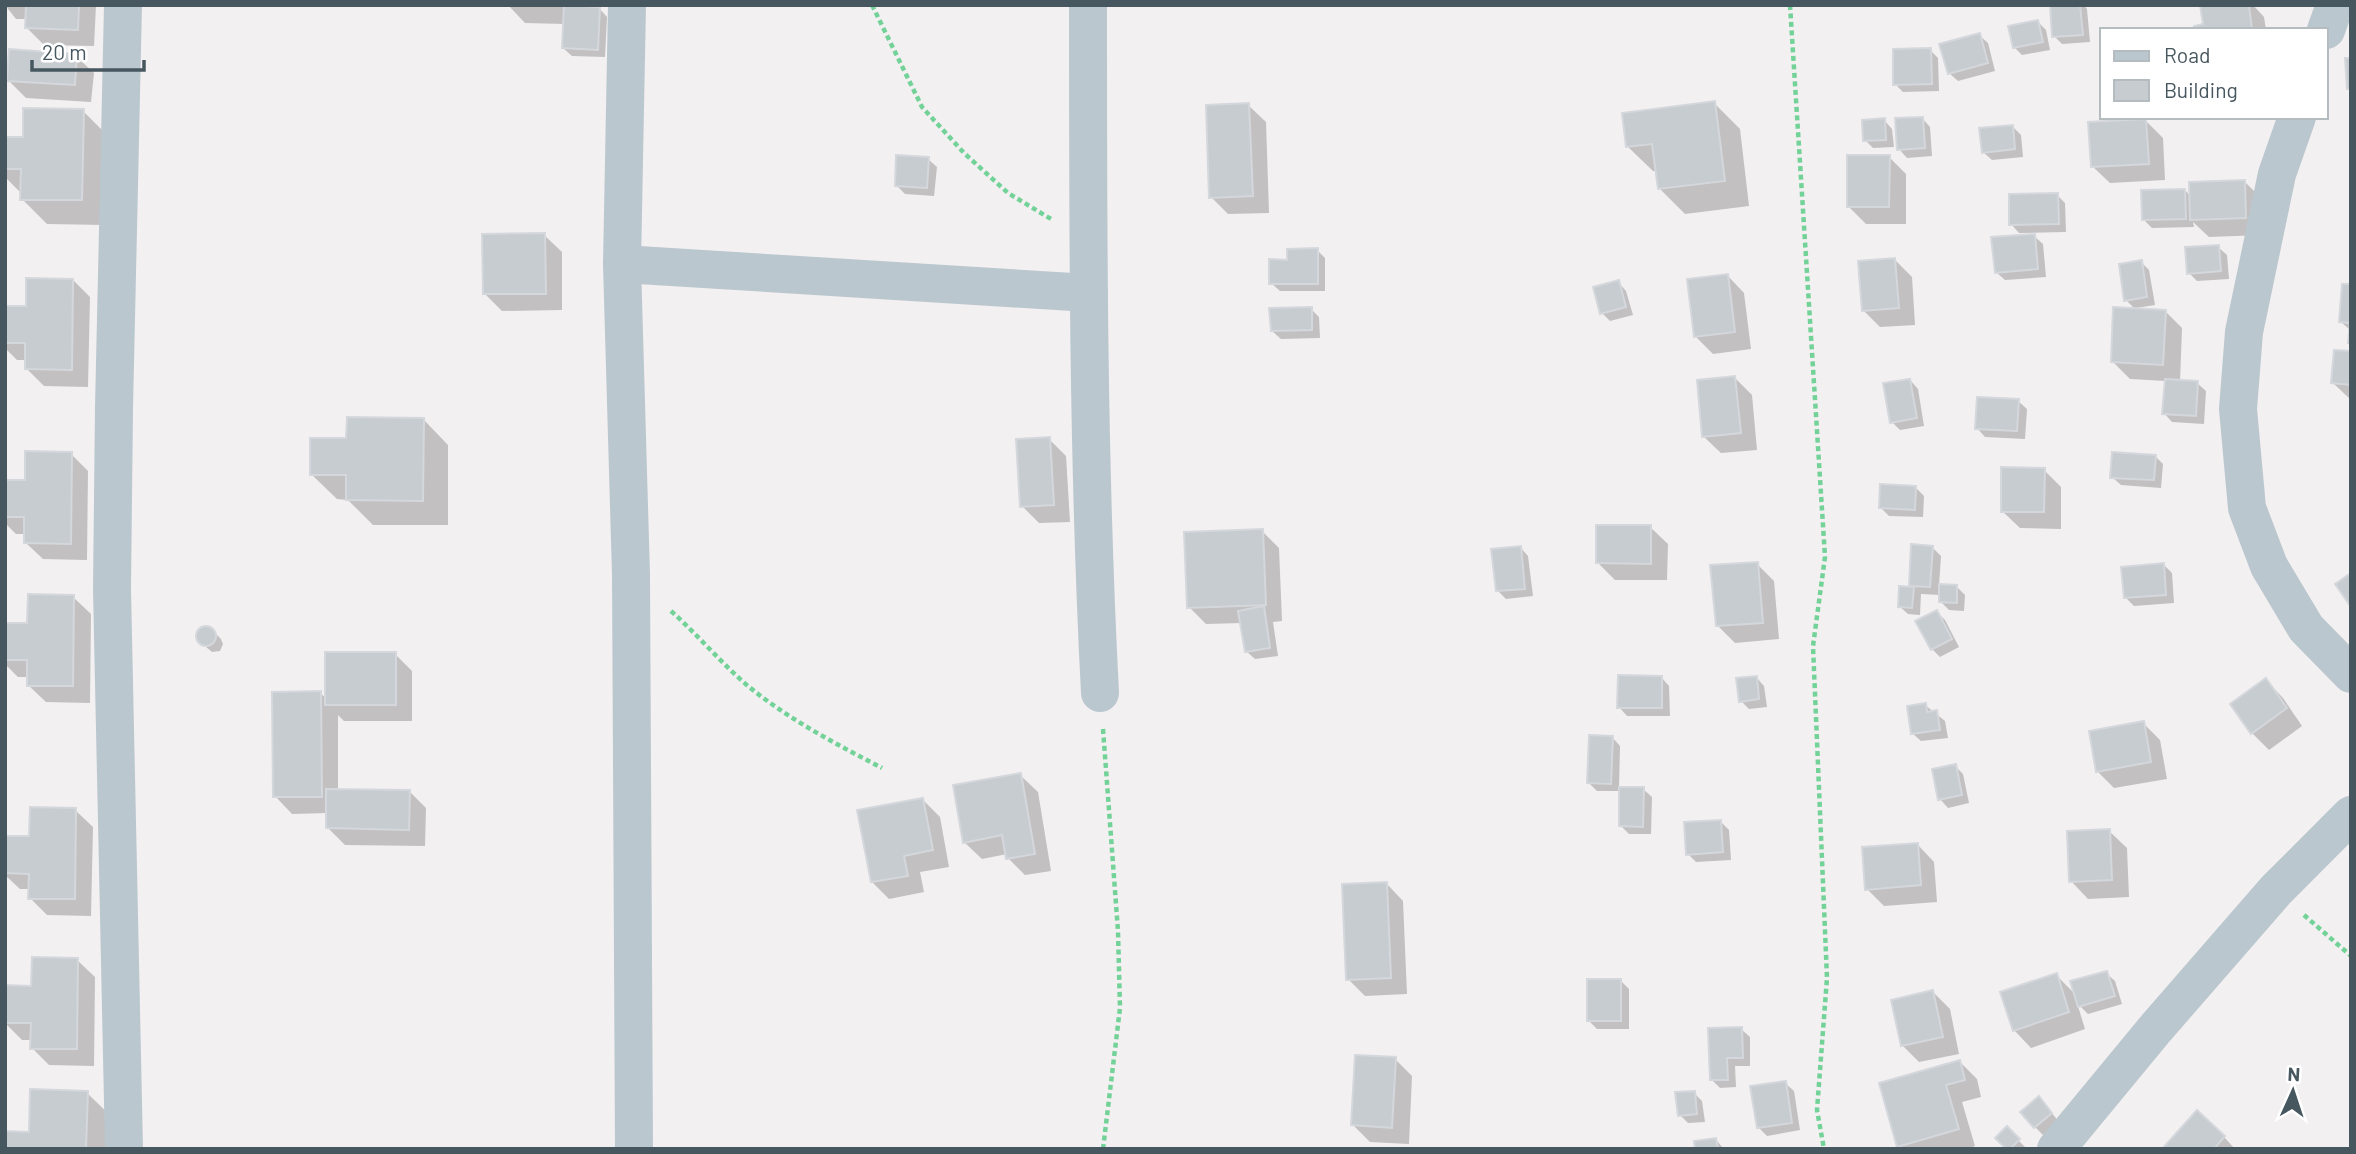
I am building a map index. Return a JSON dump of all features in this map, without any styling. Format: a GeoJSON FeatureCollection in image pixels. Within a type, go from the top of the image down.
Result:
{"type":"FeatureCollection","features":[{"type":"Feature","properties":{"kind":"street"},"geometry":{"type":"LineString","coordinates":[[123,5],[112,589],[124,1149]]}},
{"type":"Feature","properties":{"kind":"street"},"geometry":{"type":"LineString","coordinates":[[627,5],[622,264],[632,575],[634,1149]]}},
{"type":"Feature","properties":{"kind":"street"},"geometry":{"type":"LineString","coordinates":[[1088,5],[1088,241],[1093,564],[1100,693]]}},
{"type":"Feature","properties":{"kind":"street"},"geometry":{"type":"LineString","coordinates":[[2327,28],[2335,5]]}},
{"type":"Feature","properties":{"kind":"street"},"geometry":{"type":"LineString","coordinates":[[2296,119],[2277,174],[2244,332],[2238,409],[2247,508],[2269,566],[2306,628],[2351,674]]}},
{"type":"Feature","properties":{"kind":"street"},"geometry":{"type":"LineString","coordinates":[[622,264],[1089,293]]}},
{"type":"Feature","properties":{"kind":"street"},"geometry":{"type":"LineString","coordinates":[[2056,1149],[2156,1028],[2276,890],[2351,815]]}},
{"type":"Feature","properties":{"kind":"path"},"geometry":{"type":"LineString","coordinates":[[872,5],[922,107],[964,153],[1009,193],[1088,241]]}},
{"type":"Feature","properties":{"kind":"path"},"geometry":{"type":"LineString","coordinates":[[1790,5],[1825,557],[1813,646],[1827,978],[1817,1110],[1824,1149]]}},
{"type":"Feature","properties":{"kind":"path"},"geometry":{"type":"LineString","coordinates":[[632,575],[697,634],[748,686],[821,736],[881,768]]}},
{"type":"Feature","properties":{"kind":"path"},"geometry":{"type":"LineString","coordinates":[[1100,693],[1118,931],[1120,1008],[1103,1149]]}},
{"type":"Feature","properties":{"kind":"path"},"geometry":{"type":"LineString","coordinates":[[2276,890],[2351,956]]}},
{"type":"Feature","properties":{"kind":"building"},"geometry":{"type":"Polygon","coordinates":[[[26,5],[79,5],[78,30],[25,28],[26,5]]]}},
{"type":"Feature","properties":{"kind":"building"},"geometry":{"type":"Polygon","coordinates":[[[564,5],[600,7],[598,50],[562,48],[564,5]]]}},
{"type":"Feature","properties":{"kind":"building"},"geometry":{"type":"Polygon","coordinates":[[[2050,5],[2080,5],[2083,35],[2052,37],[2050,5]]]}},
{"type":"Feature","properties":{"kind":"building"},"geometry":{"type":"Polygon","coordinates":[[[2200,5],[2249,5],[2252,28],[2194,28],[2203,24],[2200,5]]]}},
{"type":"Feature","properties":{"kind":"building"},"geometry":{"type":"Polygon","coordinates":[[[2038,20],[2043,42],[2013,48],[2008,26],[2038,20]]]}},
{"type":"Feature","properties":{"kind":"building"},"geometry":{"type":"Polygon","coordinates":[[[1980,33],[1988,63],[1948,74],[1939,44],[1980,33]]]}},
{"type":"Feature","properties":{"kind":"building"},"geometry":{"type":"Polygon","coordinates":[[[1931,48],[1932,84],[1893,85],[1893,49],[1931,48]]]}},
{"type":"Feature","properties":{"kind":"building"},"geometry":{"type":"Polygon","coordinates":[[[9,49],[77,54],[75,85],[7,81],[9,49]]]}},
{"type":"Feature","properties":{"kind":"building"},"geometry":{"type":"Polygon","coordinates":[[[2345,58],[2351,58],[2351,89],[2347,89],[2345,58]]]}},
{"type":"Feature","properties":{"kind":"building"},"geometry":{"type":"Polygon","coordinates":[[[1715,101],[1725,181],[1658,189],[1652,144],[1626,147],[1622,113],[1715,101]]]}},
{"type":"Feature","properties":{"kind":"building"},"geometry":{"type":"Polygon","coordinates":[[[1249,103],[1253,196],[1209,198],[1206,105],[1249,103]]]}},
{"type":"Feature","properties":{"kind":"building"},"geometry":{"type":"Polygon","coordinates":[[[23,108],[84,109],[82,200],[20,200],[21,169],[5,169],[5,137],[23,137],[23,108]]]}},
{"type":"Feature","properties":{"kind":"building"},"geometry":{"type":"Polygon","coordinates":[[[1923,117],[1925,148],[1897,150],[1895,118],[1923,117]]]}},
{"type":"Feature","properties":{"kind":"building"},"geometry":{"type":"Polygon","coordinates":[[[1885,118],[1886,140],[1863,141],[1862,120],[1885,118]]]}},
{"type":"Feature","properties":{"kind":"building"},"geometry":{"type":"Polygon","coordinates":[[[2146,119],[2149,164],[2091,167],[2088,122],[2146,119]]]}},
{"type":"Feature","properties":{"kind":"building"},"geometry":{"type":"Polygon","coordinates":[[[2013,125],[2015,149],[1982,153],[1979,128],[2013,125]]]}},
{"type":"Feature","properties":{"kind":"building"},"geometry":{"type":"Polygon","coordinates":[[[896,155],[929,157],[927,188],[895,186],[896,155]]]}},
{"type":"Feature","properties":{"kind":"building"},"geometry":{"type":"Polygon","coordinates":[[[1847,155],[1890,155],[1889,207],[1847,207],[1847,155]]]}},
{"type":"Feature","properties":{"kind":"building"},"geometry":{"type":"Polygon","coordinates":[[[2245,180],[2246,218],[2190,220],[2189,182],[2245,180]]]}},
{"type":"Feature","properties":{"kind":"building"},"geometry":{"type":"Polygon","coordinates":[[[2185,189],[2186,219],[2142,220],[2141,190],[2185,189]]]}},
{"type":"Feature","properties":{"kind":"building"},"geometry":{"type":"Polygon","coordinates":[[[2058,193],[2059,224],[2009,225],[2009,194],[2058,193]]]}},
{"type":"Feature","properties":{"kind":"building"},"geometry":{"type":"Polygon","coordinates":[[[545,233],[546,294],[483,294],[482,234],[545,233]]]}},
{"type":"Feature","properties":{"kind":"building"},"geometry":{"type":"Polygon","coordinates":[[[2035,234],[2038,269],[1995,273],[1991,237],[2035,234]]]}},
{"type":"Feature","properties":{"kind":"building"},"geometry":{"type":"Polygon","coordinates":[[[2219,245],[2221,271],[2187,274],[2185,247],[2219,245]]]}},
{"type":"Feature","properties":{"kind":"building"},"geometry":{"type":"Polygon","coordinates":[[[1318,248],[1318,284],[1269,284],[1269,259],[1287,260],[1287,249],[1318,248]]]}},
{"type":"Feature","properties":{"kind":"building"},"geometry":{"type":"Polygon","coordinates":[[[1895,258],[1899,308],[1862,311],[1858,261],[1895,258]]]}},
{"type":"Feature","properties":{"kind":"building"},"geometry":{"type":"Polygon","coordinates":[[[2142,260],[2147,297],[2124,301],[2119,264],[2142,260]]]}},
{"type":"Feature","properties":{"kind":"building"},"geometry":{"type":"Polygon","coordinates":[[[1728,274],[1735,332],[1694,337],[1687,279],[1728,274]]]}},
{"type":"Feature","properties":{"kind":"building"},"geometry":{"type":"Polygon","coordinates":[[[26,278],[73,279],[72,370],[25,369],[25,343],[5,343],[5,306],[26,306],[26,278]]]}},
{"type":"Feature","properties":{"kind":"building"},"geometry":{"type":"Polygon","coordinates":[[[1619,280],[1626,307],[1600,314],[1593,287],[1619,280]]]}},
{"type":"Feature","properties":{"kind":"building"},"geometry":{"type":"Polygon","coordinates":[[[2342,284],[2351,284],[2351,343],[2348,343],[2350,323],[2339,322],[2342,284]]]}},
{"type":"Feature","properties":{"kind":"building"},"geometry":{"type":"Polygon","coordinates":[[[1312,307],[1312,330],[1271,331],[1269,308],[1312,307]]]}},
{"type":"Feature","properties":{"kind":"building"},"geometry":{"type":"Polygon","coordinates":[[[2113,307],[2166,310],[2163,365],[2111,362],[2113,307]]]}},
{"type":"Feature","properties":{"kind":"building"},"geometry":{"type":"Polygon","coordinates":[[[2334,350],[2351,351],[2351,385],[2331,383],[2334,350]]]}},
{"type":"Feature","properties":{"kind":"building"},"geometry":{"type":"Polygon","coordinates":[[[1735,376],[1741,433],[1702,437],[1697,380],[1735,376]]]}},
{"type":"Feature","properties":{"kind":"building"},"geometry":{"type":"Polygon","coordinates":[[[1910,379],[1917,418],[1890,423],[1883,383],[1910,379]]]}},
{"type":"Feature","properties":{"kind":"building"},"geometry":{"type":"Polygon","coordinates":[[[2165,379],[2198,381],[2196,416],[2162,414],[2165,379]]]}},
{"type":"Feature","properties":{"kind":"building"},"geometry":{"type":"Polygon","coordinates":[[[1977,397],[2019,399],[2017,431],[1975,429],[1977,397]]]}},
{"type":"Feature","properties":{"kind":"building"},"geometry":{"type":"Polygon","coordinates":[[[347,417],[424,418],[423,501],[346,500],[346,475],[310,475],[310,438],[346,438],[347,417]]]}},
{"type":"Feature","properties":{"kind":"building"},"geometry":{"type":"Polygon","coordinates":[[[1050,437],[1054,505],[1020,507],[1016,439],[1050,437]]]}},
{"type":"Feature","properties":{"kind":"building"},"geometry":{"type":"Polygon","coordinates":[[[25,451],[72,452],[71,544],[24,543],[24,517],[5,517],[5,480],[25,480],[25,451]]]}},
{"type":"Feature","properties":{"kind":"building"},"geometry":{"type":"Polygon","coordinates":[[[2112,452],[2156,455],[2154,480],[2110,478],[2112,452]]]}},
{"type":"Feature","properties":{"kind":"building"},"geometry":{"type":"Polygon","coordinates":[[[2001,467],[2045,468],[2044,512],[2001,512],[2001,467]]]}},
{"type":"Feature","properties":{"kind":"building"},"geometry":{"type":"Polygon","coordinates":[[[1880,484],[1916,486],[1915,510],[1879,508],[1880,484]]]}},
{"type":"Feature","properties":{"kind":"building"},"geometry":{"type":"Polygon","coordinates":[[[1596,525],[1651,525],[1651,564],[1596,563],[1596,525]]]}},
{"type":"Feature","properties":{"kind":"building"},"geometry":{"type":"Polygon","coordinates":[[[1263,529],[1266,605],[1187,608],[1184,532],[1263,529]]]}},
{"type":"Feature","properties":{"kind":"building"},"geometry":{"type":"Polygon","coordinates":[[[1911,544],[1933,546],[1930,587],[1909,586],[1911,544]]]}},
{"type":"Feature","properties":{"kind":"building"},"geometry":{"type":"Polygon","coordinates":[[[1521,546],[1525,589],[1496,591],[1491,549],[1521,546]]]}},
{"type":"Feature","properties":{"kind":"building"},"geometry":{"type":"Polygon","coordinates":[[[1758,562],[1763,623],[1716,626],[1710,565],[1758,562]]]}},
{"type":"Feature","properties":{"kind":"building"},"geometry":{"type":"Polygon","coordinates":[[[2164,563],[2166,595],[2124,598],[2121,567],[2164,563]]]}},
{"type":"Feature","properties":{"kind":"building"},"geometry":{"type":"Polygon","coordinates":[[[2351,573],[2351,607],[2335,584],[2351,573]]]}},
{"type":"Feature","properties":{"kind":"building"},"geometry":{"type":"Polygon","coordinates":[[[1939,584],[1957,585],[1957,603],[1939,602],[1939,584]]]}},
{"type":"Feature","properties":{"kind":"building"},"geometry":{"type":"Polygon","coordinates":[[[1899,586],[1914,587],[1912,608],[1898,607],[1899,586]]]}},
{"type":"Feature","properties":{"kind":"building"},"geometry":{"type":"Polygon","coordinates":[[[28,594],[74,595],[73,686],[27,686],[27,660],[5,660],[5,623],[27,623],[28,594]]]}},
{"type":"Feature","properties":{"kind":"building"},"geometry":{"type":"Polygon","coordinates":[[[1264,606],[1270,648],[1245,652],[1238,611],[1264,606]]]}},
{"type":"Feature","properties":{"kind":"building"},"geometry":{"type":"Polygon","coordinates":[[[1937,610],[1952,639],[1931,650],[1915,621],[1937,610]]]}},
{"type":"Feature","properties":{"kind":"building"},"geometry":{"type":"Polygon","coordinates":[[[206,626],[213,629],[216,636],[213,643],[206,646],[199,643],[196,636],[199,629],[206,626]]]}},
{"type":"Feature","properties":{"kind":"building"},"geometry":{"type":"Polygon","coordinates":[[[325,652],[396,652],[396,705],[325,705],[325,652]]]}},
{"type":"Feature","properties":{"kind":"building"},"geometry":{"type":"Polygon","coordinates":[[[1618,675],[1662,676],[1662,708],[1617,708],[1618,675]]]}},
{"type":"Feature","properties":{"kind":"building"},"geometry":{"type":"Polygon","coordinates":[[[1757,676],[1759,699],[1739,702],[1736,678],[1757,676]]]}},
{"type":"Feature","properties":{"kind":"building"},"geometry":{"type":"Polygon","coordinates":[[[2266,678],[2287,708],[2251,734],[2230,704],[2266,678]]]}},
{"type":"Feature","properties":{"kind":"building"},"geometry":{"type":"Polygon","coordinates":[[[321,691],[322,797],[273,797],[272,692],[321,691]]]}},
{"type":"Feature","properties":{"kind":"building"},"geometry":{"type":"Polygon","coordinates":[[[1926,703],[1927,712],[1937,710],[1940,730],[1911,734],[1907,706],[1926,703]]]}},
{"type":"Feature","properties":{"kind":"building"},"geometry":{"type":"Polygon","coordinates":[[[2144,721],[2151,762],[2096,772],[2089,731],[2144,721]]]}},
{"type":"Feature","properties":{"kind":"building"},"geometry":{"type":"Polygon","coordinates":[[[1589,735],[1613,736],[1611,784],[1587,783],[1589,735]]]}},
{"type":"Feature","properties":{"kind":"building"},"geometry":{"type":"Polygon","coordinates":[[[1956,764],[1962,795],[1938,800],[1932,769],[1956,764]]]}},
{"type":"Feature","properties":{"kind":"building"},"geometry":{"type":"Polygon","coordinates":[[[1021,773],[1035,854],[1006,859],[1002,835],[963,843],[953,785],[1021,773]]]}},
{"type":"Feature","properties":{"kind":"building"},"geometry":{"type":"Polygon","coordinates":[[[1619,787],[1644,787],[1643,827],[1619,826],[1619,787]]]}},
{"type":"Feature","properties":{"kind":"building"},"geometry":{"type":"Polygon","coordinates":[[[326,789],[410,790],[409,830],[326,828],[326,789]]]}},
{"type":"Feature","properties":{"kind":"building"},"geometry":{"type":"Polygon","coordinates":[[[923,798],[933,850],[904,856],[908,876],[871,882],[857,810],[923,798]]]}},
{"type":"Feature","properties":{"kind":"building"},"geometry":{"type":"Polygon","coordinates":[[[30,807],[76,808],[75,899],[28,899],[29,874],[5,873],[5,836],[29,836],[30,807]]]}},
{"type":"Feature","properties":{"kind":"building"},"geometry":{"type":"Polygon","coordinates":[[[1721,820],[1723,852],[1686,855],[1684,822],[1721,820]]]}},
{"type":"Feature","properties":{"kind":"building"},"geometry":{"type":"Polygon","coordinates":[[[2110,829],[2112,880],[2069,882],[2067,831],[2110,829]]]}},
{"type":"Feature","properties":{"kind":"building"},"geometry":{"type":"Polygon","coordinates":[[[1918,843],[1921,885],[1865,890],[1862,847],[1918,843]]]}},
{"type":"Feature","properties":{"kind":"building"},"geometry":{"type":"Polygon","coordinates":[[[1387,882],[1391,978],[1346,980],[1342,884],[1387,882]]]}},
{"type":"Feature","properties":{"kind":"building"},"geometry":{"type":"Polygon","coordinates":[[[32,957],[78,958],[77,1049],[30,1049],[31,1023],[5,1023],[5,985],[31,986],[32,957]]]}},
{"type":"Feature","properties":{"kind":"building"},"geometry":{"type":"Polygon","coordinates":[[[2107,971],[2115,996],[2078,1007],[2070,981],[2107,971]]]}},
{"type":"Feature","properties":{"kind":"building"},"geometry":{"type":"Polygon","coordinates":[[[2057,973],[2069,1012],[2013,1031],[2000,992],[2057,973]]]}},
{"type":"Feature","properties":{"kind":"building"},"geometry":{"type":"Polygon","coordinates":[[[1587,979],[1621,979],[1621,1021],[1587,1021],[1587,979]]]}},
{"type":"Feature","properties":{"kind":"building"},"geometry":{"type":"Polygon","coordinates":[[[1933,990],[1943,1037],[1901,1046],[1891,1000],[1933,990]]]}},
{"type":"Feature","properties":{"kind":"building"},"geometry":{"type":"Polygon","coordinates":[[[1742,1027],[1743,1058],[1727,1058],[1728,1080],[1710,1080],[1708,1028],[1742,1027]]]}},
{"type":"Feature","properties":{"kind":"building"},"geometry":{"type":"Polygon","coordinates":[[[1355,1055],[1396,1057],[1392,1128],[1351,1125],[1355,1055]]]}},
{"type":"Feature","properties":{"kind":"building"},"geometry":{"type":"Polygon","coordinates":[[[1960,1060],[1965,1080],[1946,1085],[1959,1129],[1897,1147],[1879,1083],[1960,1060]]]}},
{"type":"Feature","properties":{"kind":"building"},"geometry":{"type":"Polygon","coordinates":[[[1786,1081],[1792,1123],[1757,1128],[1750,1086],[1786,1081]]]}},
{"type":"Feature","properties":{"kind":"building"},"geometry":{"type":"Polygon","coordinates":[[[30,1089],[88,1091],[86,1149],[5,1149],[5,1131],[29,1132],[30,1089]]]}},
{"type":"Feature","properties":{"kind":"building"},"geometry":{"type":"Polygon","coordinates":[[[1695,1091],[1697,1114],[1678,1116],[1675,1092],[1695,1091]]]}},
{"type":"Feature","properties":{"kind":"building"},"geometry":{"type":"Polygon","coordinates":[[[2039,1096],[2052,1113],[2034,1128],[2020,1112],[2039,1096]]]}},
{"type":"Feature","properties":{"kind":"building"},"geometry":{"type":"Polygon","coordinates":[[[2197,1110],[2225,1136],[2214,1149],[2162,1149],[2197,1110]]]}},
{"type":"Feature","properties":{"kind":"building"},"geometry":{"type":"Polygon","coordinates":[[[2007,1126],[2020,1139],[2010,1149],[2006,1149],[1995,1138],[2007,1126]]]}},
{"type":"Feature","properties":{"kind":"building"},"geometry":{"type":"Polygon","coordinates":[[[1716,1138],[1718,1149],[1695,1149],[1694,1141],[1716,1138]]]}}]}
